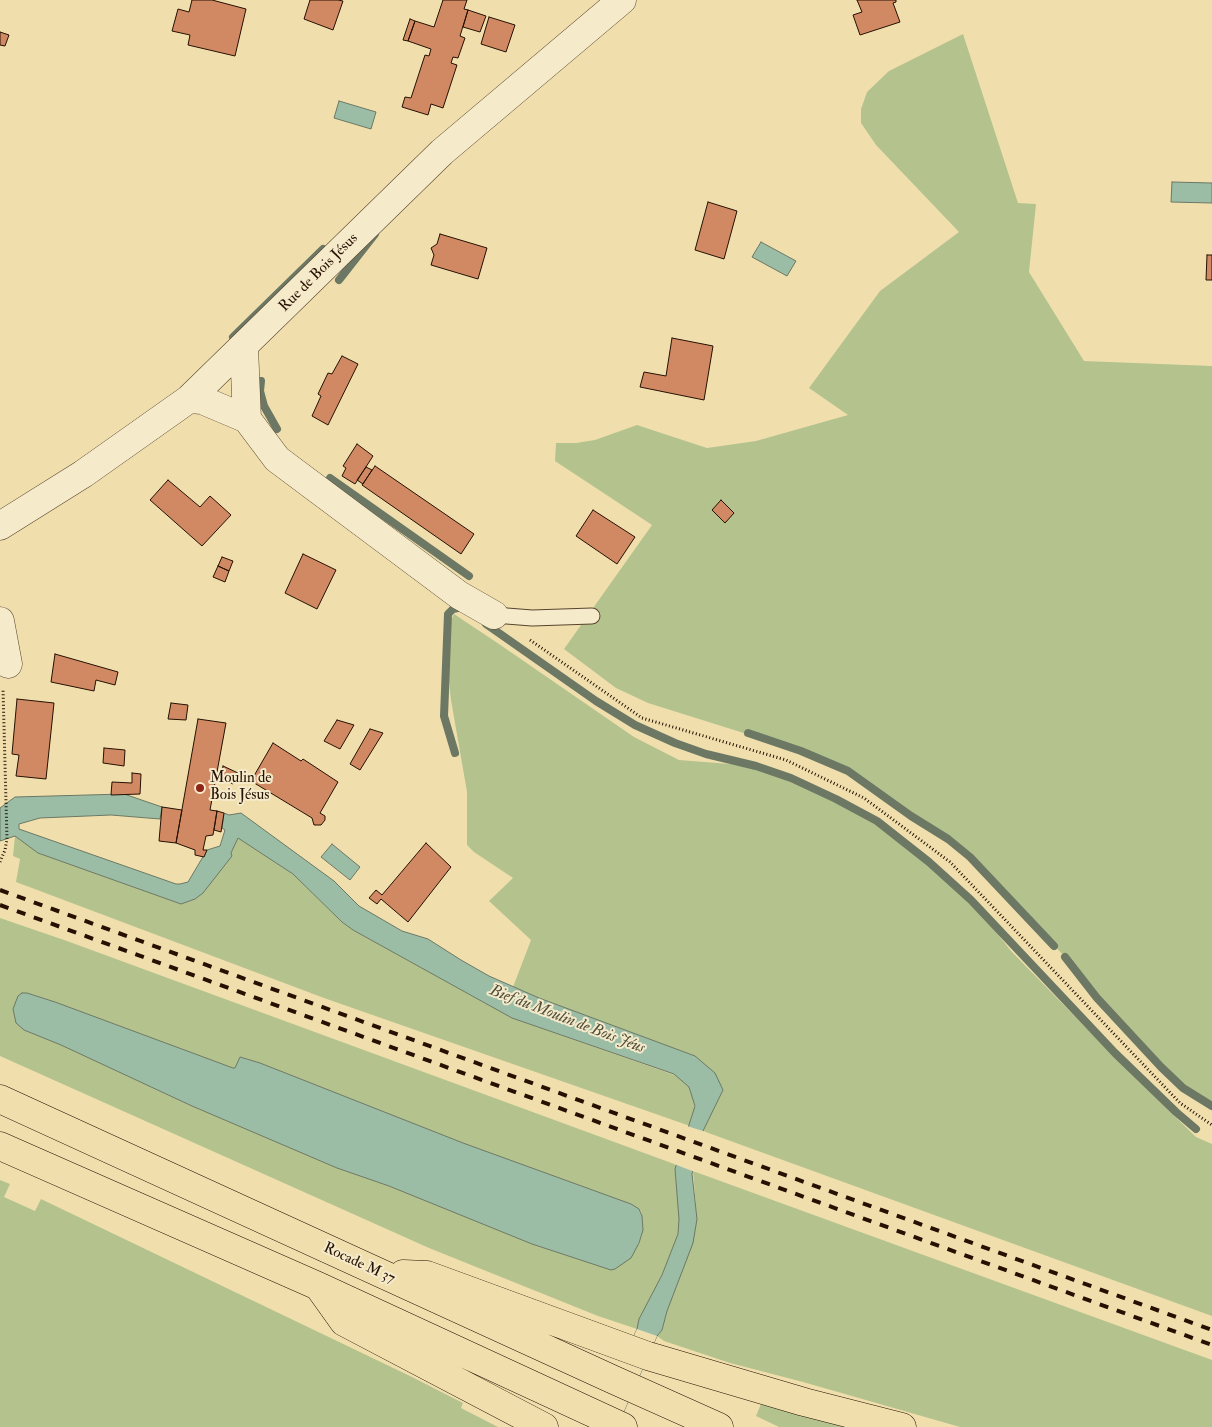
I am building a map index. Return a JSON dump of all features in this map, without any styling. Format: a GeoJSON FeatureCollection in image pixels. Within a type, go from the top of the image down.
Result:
{"type":"FeatureCollection","features":[{"type":"Feature","properties":{"kind":"highway","name":"Rocade M 37"},"geometry":{"type":"LineString","coordinates":[[0,1098],[719,1427]]}},
{"type":"Feature","properties":{"kind":"highway"},"geometry":{"type":"LineString","coordinates":[[0,1146],[318,1286],[613,1423]]}},
{"type":"Feature","properties":{"kind":"highway"},"geometry":{"type":"LineString","coordinates":[[380,1273],[427,1274],[638,1352],[804,1402],[902,1427]]}},
{"type":"Feature","properties":{"kind":"highway"},"geometry":{"type":"LineString","coordinates":[[318,1286],[344,1322],[544,1427]]}},
{"type":"Feature","properties":{"kind":"street","name":"Rue de Bois Jésus"},"geometry":{"type":"LineString","coordinates":[[0,526],[83,474],[189,400],[442,152],[622,0]]}},
{"type":"Feature","properties":{"kind":"street"},"geometry":{"type":"LineString","coordinates":[[244,348],[247,419]]}},
{"type":"Feature","properties":{"kind":"street"},"geometry":{"type":"LineString","coordinates":[[189,400],[202,400],[247,419],[277,459],[459,595],[494,615]]}},
{"type":"Feature","properties":{"kind":"street"},"geometry":{"type":"LineString","coordinates":[[0,621],[8,664]]}},
{"type":"Feature","properties":{"kind":"lane"},"geometry":{"type":"LineString","coordinates":[[494,615],[532,618],[592,616]]}},
{"type":"Feature","properties":{"kind":"path"},"geometry":{"type":"LineString","coordinates":[[494,615],[642,718],[786,760],[864,798],[950,862],[1180,1103],[1212,1125]]}},
{"type":"Feature","properties":{"kind":"path"},"geometry":{"type":"LineString","coordinates":[[0,862],[7,839],[2,691],[8,664]]}},
{"type":"Feature","properties":{"kind":"shaded area"},"geometry":{"type":"Polygon","coordinates":[[[963,34],[1018,203],[1036,204],[1029,272],[1084,361],[1212,366],[1212,1106],[1183,1088],[1161,1067],[1097,998],[1065,957],[970,857],[948,839],[911,816],[848,771],[801,751],[648,703],[616,688],[564,649],[652,525],[555,461],[556,443],[576,443],[595,440],[637,425],[707,448],[756,441],[848,415],[809,388],[880,291],[959,232],[876,145],[861,123],[861,109],[867,92],[889,71],[963,34]]]}},
{"type":"Feature","properties":{"kind":"shaded area"},"geometry":{"type":"Polygon","coordinates":[[[454,614],[634,737],[679,760],[756,766],[791,778],[877,821],[929,862],[971,900],[1011,951],[1131,1074],[1196,1137],[1212,1144],[1212,1316],[703,1131],[723,1090],[695,1056],[513,987],[531,940],[489,901],[513,878],[474,852],[467,845],[467,792],[451,700],[446,655],[449,624],[454,614]]]}},
{"type":"Feature","properties":{"kind":"shaded area"},"geometry":{"type":"Polygon","coordinates":[[[15,836],[38,853],[181,904],[199,896],[231,853],[238,838],[293,874],[342,922],[353,930],[512,1018],[680,1077],[689,1087],[694,1100],[694,1110],[690,1126],[324,998],[16,882],[20,859],[13,856],[15,836]]]}},
{"type":"Feature","properties":{"kind":"shaded area"},"geometry":{"type":"Polygon","coordinates":[[[0,918],[677,1165],[675,1170],[679,1219],[678,1234],[662,1275],[639,1319],[637,1329],[598,1316],[429,1248],[0,1056],[0,918]],[[22,993],[24,1030],[61,1045],[192,1106],[337,1168],[389,1186],[532,1244],[611,1270],[639,1244],[643,1230],[641,1211],[631,1204],[463,1143],[260,1063],[240,1057],[235,1068],[233,1068],[27,993],[22,993]]]}},
{"type":"Feature","properties":{"kind":"shaded area"},"geometry":{"type":"Polygon","coordinates":[[[693,1171],[1212,1360],[1212,1427],[960,1427],[730,1363],[664,1341],[657,1336],[662,1330],[697,1219],[693,1171]]]}},
{"type":"Feature","properties":{"kind":"shaded area"},"geometry":{"type":"Polygon","coordinates":[[[0,1180],[10,1184],[4,1197],[35,1211],[41,1199],[410,1376],[463,1403],[461,1408],[498,1427],[0,1427],[0,1180]]]}},
{"type":"Feature","properties":{"kind":"shaded area"},"geometry":{"type":"Polygon","coordinates":[[[763,1399],[861,1427],[779,1427],[756,1416],[763,1399]]]}},
{"type":"Feature","properties":{"kind":"water"},"geometry":{"type":"Polygon","coordinates":[[[339,101],[376,112],[371,129],[334,118],[339,101]]]}},
{"type":"Feature","properties":{"kind":"water"},"geometry":{"type":"Polygon","coordinates":[[[1172,182],[1212,183],[1212,203],[1171,202],[1172,182]]]}},
{"type":"Feature","properties":{"kind":"water"},"geometry":{"type":"Polygon","coordinates":[[[761,242],[796,261],[787,276],[752,257],[761,242]]]}},
{"type":"Feature","properties":{"kind":"water","name":"Bief du Moulin de Bois Jéus"},"geometry":{"type":"Polygon","coordinates":[[[124,794],[162,807],[160,819],[111,815],[40,818],[19,824],[19,829],[180,884],[188,882],[207,850],[220,846],[225,830],[222,828],[224,813],[229,815],[241,813],[334,881],[359,906],[402,931],[428,939],[489,976],[539,998],[695,1056],[715,1073],[723,1090],[703,1131],[692,1174],[697,1219],[693,1243],[667,1311],[662,1330],[657,1336],[617,1427],[628,1349],[637,1329],[639,1319],[662,1275],[678,1234],[679,1219],[675,1169],[695,1106],[689,1087],[674,1074],[512,1018],[353,930],[342,922],[293,874],[238,838],[231,853],[232,856],[203,893],[195,899],[181,904],[38,853],[15,836],[0,841],[0,808],[15,797],[124,794]]]}},
{"type":"Feature","properties":{"kind":"water"},"geometry":{"type":"Polygon","coordinates":[[[332,844],[360,867],[350,880],[321,857],[332,844]]]}},
{"type":"Feature","properties":{"kind":"water"},"geometry":{"type":"Polygon","coordinates":[[[22,993],[55,1002],[233,1068],[235,1068],[240,1057],[260,1063],[463,1143],[631,1204],[639,1209],[642,1216],[643,1230],[639,1243],[631,1258],[611,1270],[532,1244],[389,1186],[337,1168],[192,1106],[61,1045],[24,1030],[16,1023],[13,1009],[18,996],[22,993]]]}},
{"type":"Feature","properties":{"kind":"pier"},"geometry":{"type":"Polygon","coordinates":[[[687,1126],[706,1132],[695,1172],[674,1164],[687,1126]]]}},
{"type":"Feature","properties":{"kind":"pier"},"geometry":{"type":"Polygon","coordinates":[[[637,1329],[657,1336],[617,1427],[593,1427],[637,1329]]]}},
{"type":"Feature","properties":{"kind":"building"},"geometry":{"type":"Polygon","coordinates":[[[192,0],[212,0],[246,9],[235,56],[188,45],[190,35],[172,31],[178,9],[189,12],[192,0]]]}},
{"type":"Feature","properties":{"kind":"building"},"geometry":{"type":"Polygon","coordinates":[[[310,0],[343,1],[333,30],[304,19],[310,0]]]}},
{"type":"Feature","properties":{"kind":"building"},"geometry":{"type":"Polygon","coordinates":[[[443,0],[467,0],[464,9],[468,10],[460,36],[465,38],[458,58],[453,57],[451,63],[457,65],[443,108],[431,104],[428,115],[402,107],[405,97],[411,98],[425,55],[429,56],[431,49],[408,41],[415,21],[434,27],[443,0]]]}},
{"type":"Feature","properties":{"kind":"building"},"geometry":{"type":"Polygon","coordinates":[[[857,0],[896,0],[893,3],[900,22],[860,35],[853,15],[862,12],[857,0]]]}},
{"type":"Feature","properties":{"kind":"building"},"geometry":{"type":"Polygon","coordinates":[[[468,10],[486,16],[480,32],[463,27],[468,10]]]}},
{"type":"Feature","properties":{"kind":"building"},"geometry":{"type":"Polygon","coordinates":[[[489,17],[515,25],[506,52],[481,44],[489,17]]]}},
{"type":"Feature","properties":{"kind":"building"},"geometry":{"type":"Polygon","coordinates":[[[410,19],[415,21],[408,41],[403,40],[410,19]]]}},
{"type":"Feature","properties":{"kind":"building"},"geometry":{"type":"Polygon","coordinates":[[[0,32],[9,35],[5,46],[0,45],[0,32]]]}},
{"type":"Feature","properties":{"kind":"building"},"geometry":{"type":"Polygon","coordinates":[[[708,202],[737,211],[724,259],[695,250],[708,202]]]}},
{"type":"Feature","properties":{"kind":"building"},"geometry":{"type":"Polygon","coordinates":[[[440,234],[487,248],[478,279],[431,265],[434,255],[431,248],[437,244],[440,234]]]}},
{"type":"Feature","properties":{"kind":"building"},"geometry":{"type":"Polygon","coordinates":[[[1207,255],[1212,255],[1212,280],[1206,280],[1207,255]]]}},
{"type":"Feature","properties":{"kind":"building"},"geometry":{"type":"Polygon","coordinates":[[[672,338],[713,346],[704,400],[640,387],[644,372],[666,376],[672,338]]]}},
{"type":"Feature","properties":{"kind":"building"},"geometry":{"type":"Polygon","coordinates":[[[342,356],[358,364],[328,425],[312,416],[321,396],[318,394],[328,373],[332,374],[342,356]]]}},
{"type":"Feature","properties":{"kind":"building"},"geometry":{"type":"Polygon","coordinates":[[[357,444],[373,456],[355,484],[342,476],[346,468],[343,466],[357,444]]]}},
{"type":"Feature","properties":{"kind":"building"},"geometry":{"type":"Polygon","coordinates":[[[375,466],[474,534],[461,554],[362,485],[375,466]]]}},
{"type":"Feature","properties":{"kind":"building"},"geometry":{"type":"Polygon","coordinates":[[[366,467],[372,470],[363,484],[357,480],[366,467]]]}},
{"type":"Feature","properties":{"kind":"building"},"geometry":{"type":"Polygon","coordinates":[[[168,480],[200,507],[210,496],[231,515],[202,546],[150,500],[168,480]]]}},
{"type":"Feature","properties":{"kind":"building"},"geometry":{"type":"Polygon","coordinates":[[[721,500],[734,513],[725,523],[712,510],[721,500]]]}},
{"type":"Feature","properties":{"kind":"building"},"geometry":{"type":"Polygon","coordinates":[[[593,510],[635,537],[617,564],[576,536],[593,510]]]}},
{"type":"Feature","properties":{"kind":"building"},"geometry":{"type":"Polygon","coordinates":[[[303,554],[336,570],[317,609],[285,593],[303,554]]]}},
{"type":"Feature","properties":{"kind":"building"},"geometry":{"type":"Polygon","coordinates":[[[222,557],[233,561],[229,571],[218,566],[222,557]]]}},
{"type":"Feature","properties":{"kind":"building"},"geometry":{"type":"Polygon","coordinates":[[[218,566],[229,571],[225,582],[213,577],[218,566]]]}},
{"type":"Feature","properties":{"kind":"building"},"geometry":{"type":"Polygon","coordinates":[[[55,654],[118,672],[115,685],[96,680],[94,691],[51,682],[55,654]]]}},
{"type":"Feature","properties":{"kind":"building"},"geometry":{"type":"Polygon","coordinates":[[[17,699],[54,703],[46,779],[16,776],[19,755],[12,754],[17,699]]]}},
{"type":"Feature","properties":{"kind":"building"},"geometry":{"type":"Polygon","coordinates":[[[171,703],[188,705],[186,720],[168,719],[171,703]]]}},
{"type":"Feature","properties":{"kind":"building","name":"Moulin de Bois Jésus"},"geometry":{"type":"Polygon","coordinates":[[[198,719],[226,723],[210,810],[217,811],[213,835],[206,836],[203,850],[207,850],[204,857],[195,855],[195,850],[176,843],[198,719]]]}},
{"type":"Feature","properties":{"kind":"building"},"geometry":{"type":"Polygon","coordinates":[[[337,720],[354,725],[340,749],[324,741],[337,720]]]}},
{"type":"Feature","properties":{"kind":"building"},"geometry":{"type":"Polygon","coordinates":[[[370,729],[383,733],[360,770],[350,764],[370,729]]]}},
{"type":"Feature","properties":{"kind":"building"},"geometry":{"type":"Polygon","coordinates":[[[273,743],[301,761],[303,759],[338,782],[320,813],[325,816],[325,820],[321,825],[314,825],[312,818],[251,781],[273,743]]]}},
{"type":"Feature","properties":{"kind":"building"},"geometry":{"type":"Polygon","coordinates":[[[104,748],[125,750],[124,766],[103,763],[104,748]]]}},
{"type":"Feature","properties":{"kind":"building"},"geometry":{"type":"Polygon","coordinates":[[[223,766],[238,773],[233,784],[221,778],[223,766]]]}},
{"type":"Feature","properties":{"kind":"building"},"geometry":{"type":"Polygon","coordinates":[[[132,773],[141,774],[140,794],[111,795],[112,782],[132,783],[132,773]]]}},
{"type":"Feature","properties":{"kind":"building"},"geometry":{"type":"Polygon","coordinates":[[[162,807],[182,810],[176,843],[159,841],[162,807]]]}},
{"type":"Feature","properties":{"kind":"building"},"geometry":{"type":"Polygon","coordinates":[[[217,811],[224,813],[221,832],[214,830],[217,811]]]}},
{"type":"Feature","properties":{"kind":"building"},"geometry":{"type":"Polygon","coordinates":[[[426,843],[451,867],[408,922],[381,899],[377,904],[369,898],[376,890],[382,895],[426,843]]]}},
{"type":"Feature","properties":{"kind":"waterway"},"geometry":{"type":"LineString","coordinates":[[339,280],[375,234]]}},
{"type":"Feature","properties":{"kind":"waterway"},"geometry":{"type":"LineString","coordinates":[[233,337],[323,249]]}},
{"type":"Feature","properties":{"kind":"waterway"},"geometry":{"type":"LineString","coordinates":[[261,381],[260,391],[264,406],[277,429]]}},
{"type":"Feature","properties":{"kind":"waterway"},"geometry":{"type":"LineString","coordinates":[[330,478],[469,576]]}},
{"type":"Feature","properties":{"kind":"waterway"},"geometry":{"type":"LineString","coordinates":[[455,753],[444,716],[448,614],[453,609],[462,607],[464,609]]}},
{"type":"Feature","properties":{"kind":"waterway"},"geometry":{"type":"LineString","coordinates":[[486,624],[596,701],[635,725],[675,743],[706,754],[756,766],[791,778],[877,821],[929,862],[971,900],[1115,1053],[1196,1129]]}},
{"type":"Feature","properties":{"kind":"waterway"},"geometry":{"type":"LineString","coordinates":[[748,733],[801,751],[848,771],[911,816],[948,839],[970,857],[1054,946]]}},
{"type":"Feature","properties":{"kind":"waterway"},"geometry":{"type":"LineString","coordinates":[[1065,957],[1097,998],[1161,1067],[1183,1088],[1212,1106]]}},
{"type":"Feature","properties":{"kind":"railway"},"geometry":{"type":"LineString","coordinates":[[0,890],[1212,1330]]}},
{"type":"Feature","properties":{"kind":"railway"},"geometry":{"type":"LineString","coordinates":[[0,905],[1212,1345]]}},
{"type":"Feature","properties":{"kind":"place","name":"Moulin de Bois Jésus"},"geometry":{"type":"Point","coordinates":[200,788]}}]}
